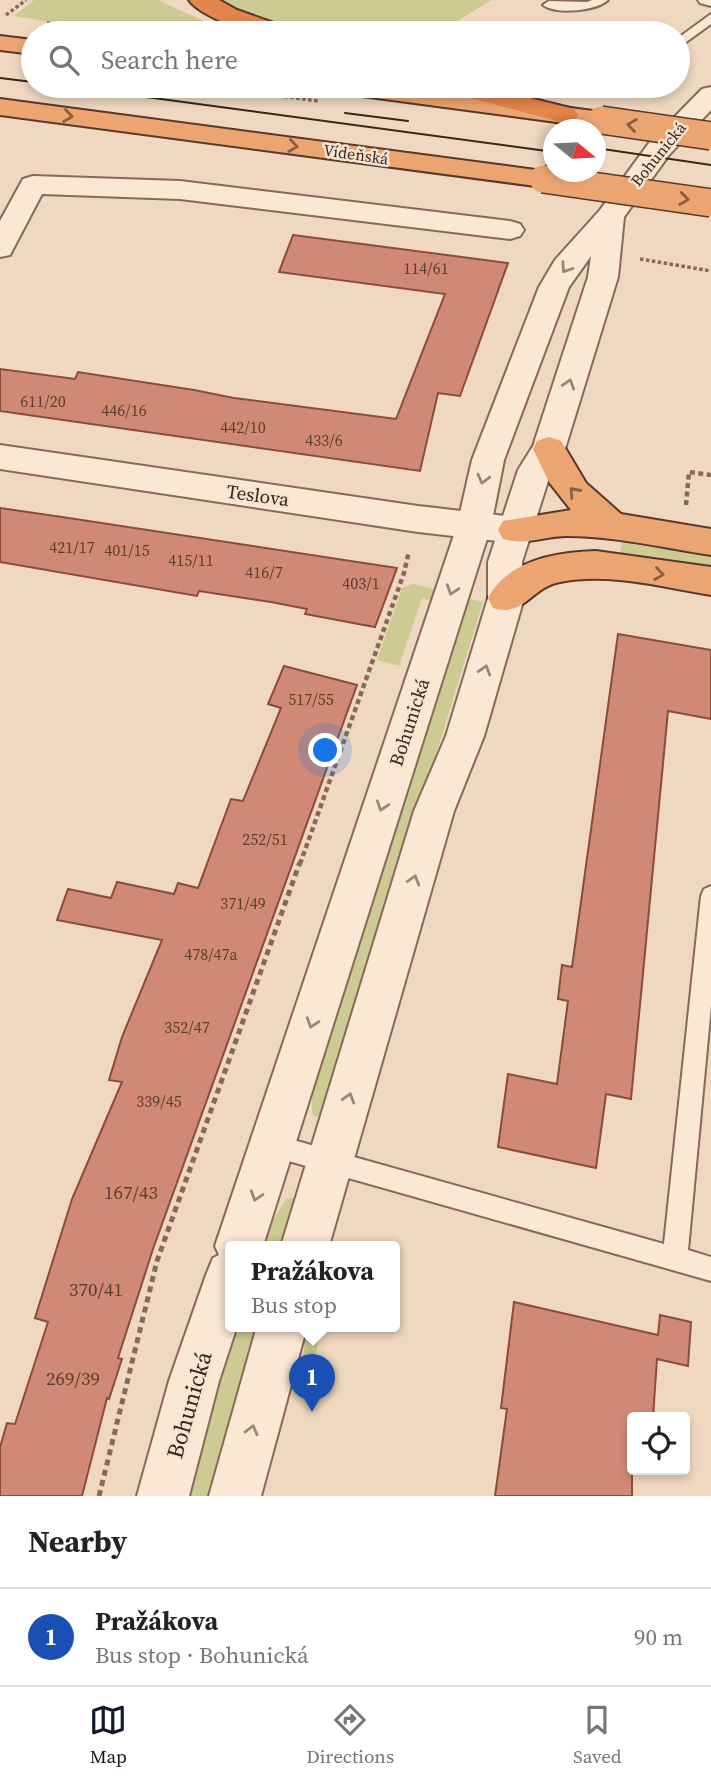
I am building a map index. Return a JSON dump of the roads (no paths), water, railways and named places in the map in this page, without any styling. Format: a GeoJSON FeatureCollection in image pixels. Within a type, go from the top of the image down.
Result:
{"type":"FeatureCollection","features":[{"type":"Feature","properties":{"kind":"highway"},"geometry":{"type":"LineString","coordinates":[[201,0],[245,21]]}},
{"type":"Feature","properties":{"kind":"highway"},"geometry":{"type":"LineString","coordinates":[[0,43],[21,46]]}},
{"type":"Feature","properties":{"kind":"highway"},"geometry":{"type":"LineString","coordinates":[[437,98],[711,136]]}},
{"type":"Feature","properties":{"kind":"highway"},"geometry":{"type":"LineString","coordinates":[[499,98],[565,115]]}},
{"type":"Feature","properties":{"kind":"highway","name":"Vídeňská"},"geometry":{"type":"LineString","coordinates":[[0,107],[711,203]]}},
{"type":"Feature","properties":{"kind":"highway"},"geometry":{"type":"LineString","coordinates":[[548,449],[560,476],[572,492],[612,526]]}},
{"type":"Feature","properties":{"kind":"highway"},"geometry":{"type":"LineString","coordinates":[[516,530],[565,523],[612,526],[711,542]]}},
{"type":"Feature","properties":{"kind":"highway"},"geometry":{"type":"LineString","coordinates":[[516,530],[528,542],[543,549],[606,566],[711,581]]}},
{"type":"Feature","properties":{"kind":"highway"},"geometry":{"type":"LineString","coordinates":[[506,598],[530,578],[545,571],[567,566],[606,566]]}},
{"type":"Feature","properties":{"kind":"street","name":"Bohunická"},"geometry":{"type":"LineString","coordinates":[[241,1241],[474,526],[488,460],[554,287],[580,248],[610,216],[659,149],[711,95]]}},
{"type":"Feature","properties":{"kind":"street"},"geometry":{"type":"LineString","coordinates":[[0,248],[33,185],[180,190],[510,230]]}},
{"type":"Feature","properties":{"kind":"street","name":"Bohunická"},"geometry":{"type":"LineString","coordinates":[[306,1241],[434,811],[465,736],[506,598],[505,562],[535,470],[548,449],[603,276],[610,216]]}},
{"type":"Feature","properties":{"kind":"street","name":"Teslova"},"geometry":{"type":"LineString","coordinates":[[0,457],[418,519],[516,530]]}},
{"type":"Feature","properties":{"kind":"street","name":"Bohunická"},"geometry":{"type":"LineString","coordinates":[[163,1496],[194,1381],[225,1290]]}},
{"type":"Feature","properties":{"kind":"street"},"geometry":{"type":"LineString","coordinates":[[235,1496],[280,1332]]}},
{"type":"Feature","properties":{"kind":"lane"},"geometry":{"type":"LineString","coordinates":[[549,5],[589,6],[602,0]]}},
{"type":"Feature","properties":{"kind":"lane"},"geometry":{"type":"LineString","coordinates":[[704,0],[711,2]]}},
{"type":"Feature","properties":{"kind":"lane"},"geometry":{"type":"LineString","coordinates":[[690,35],[711,18]]}},
{"type":"Feature","properties":{"kind":"lane"},"geometry":{"type":"LineString","coordinates":[[674,1259],[711,896]]}},
{"type":"Feature","properties":{"kind":"lane"},"geometry":{"type":"LineString","coordinates":[[272,1146],[711,1269]]}},
{"type":"Feature","properties":{"kind":"tram line"},"geometry":{"type":"LineString","coordinates":[[0,78],[21,81]]}},
{"type":"Feature","properties":{"kind":"tram line"},"geometry":{"type":"LineString","coordinates":[[153,98],[543,151]]}},
{"type":"Feature","properties":{"kind":"tram line"},"geometry":{"type":"LineString","coordinates":[[345,113],[408,121]]}},
{"type":"Feature","properties":{"kind":"tram line"},"geometry":{"type":"LineString","coordinates":[[606,149],[711,165]]}},
{"type":"Feature","properties":{"kind":"place","name":"Pražákova"},"geometry":{"type":"Point","coordinates":[312,1412]}}]}
